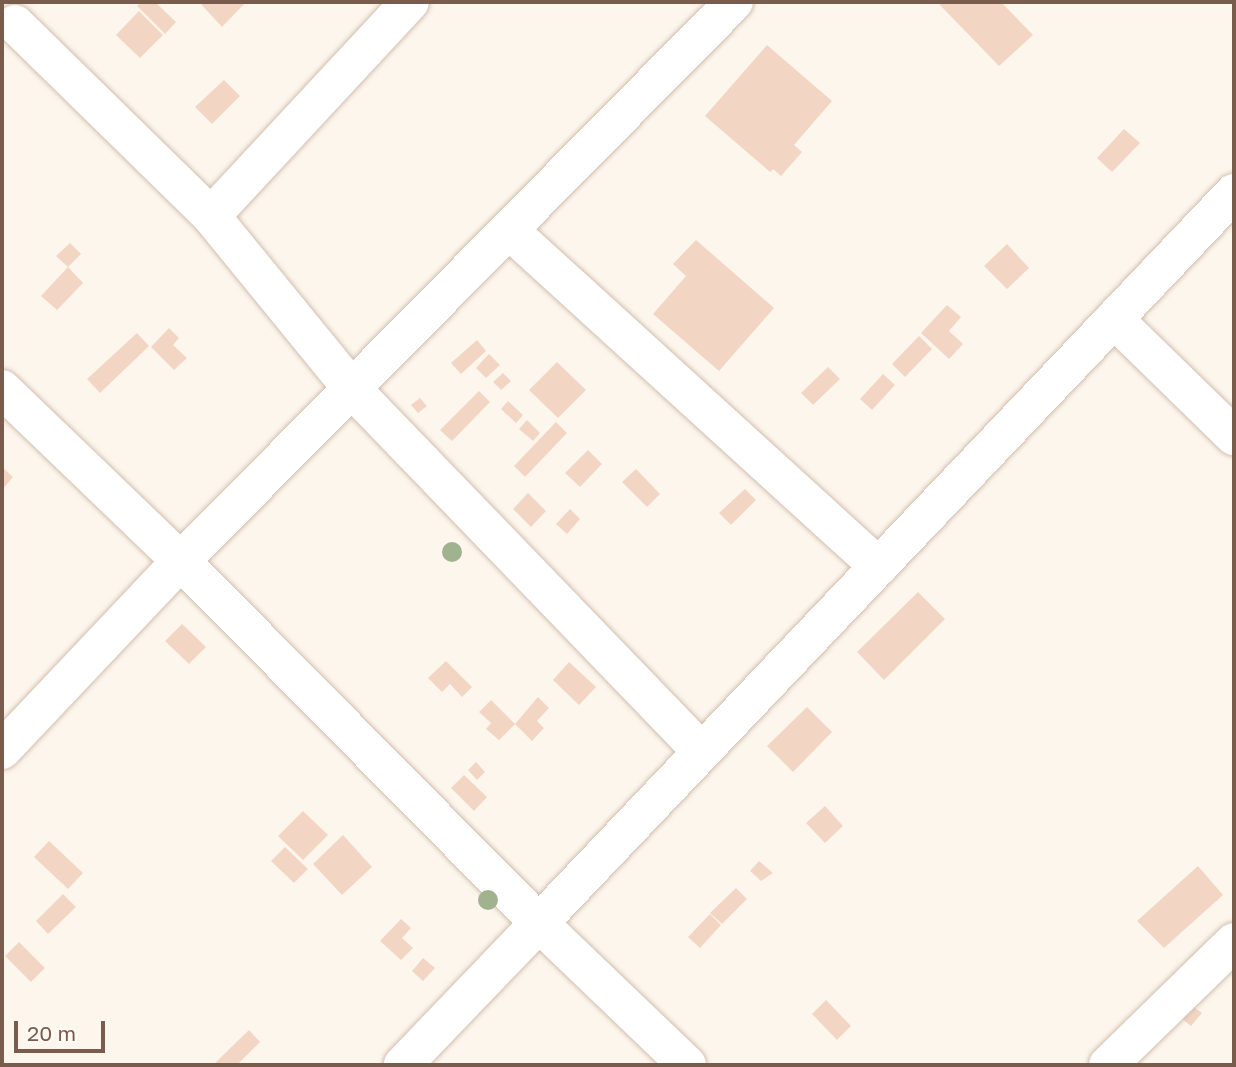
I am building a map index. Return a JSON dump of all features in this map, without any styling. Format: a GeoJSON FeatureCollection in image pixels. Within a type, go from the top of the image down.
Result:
{"type":"FeatureCollection","features":[{"type":"Feature","properties":{"kind":"street"},"geometry":{"type":"LineString","coordinates":[[211,216],[410,2]]}},
{"type":"Feature","properties":{"kind":"street"},"geometry":{"type":"LineString","coordinates":[[2,750],[181,561],[734,2]]}},
{"type":"Feature","properties":{"kind":"street"},"geometry":{"type":"LineString","coordinates":[[18,21],[211,216],[352,389],[702,752]]}},
{"type":"Feature","properties":{"kind":"street"},"geometry":{"type":"LineString","coordinates":[[402,1065],[1234,193]]}},
{"type":"Feature","properties":{"kind":"street"},"geometry":{"type":"LineString","coordinates":[[509,230],[878,567]]}},
{"type":"Feature","properties":{"kind":"street"},"geometry":{"type":"LineString","coordinates":[[1114,319],[1234,436]]}},
{"type":"Feature","properties":{"kind":"street"},"geometry":{"type":"LineString","coordinates":[[2,389],[181,561],[539,923],[688,1065]]}},
{"type":"Feature","properties":{"kind":"street"},"geometry":{"type":"LineString","coordinates":[[1108,1065],[1234,942]]}},
{"type":"Feature","properties":{"kind":"building"},"geometry":{"type":"Polygon","coordinates":[[[141,2],[155,2],[176,22],[165,34],[137,6],[141,2]]]}},
{"type":"Feature","properties":{"kind":"building"},"geometry":{"type":"Polygon","coordinates":[[[199,2],[246,2],[222,27],[199,2]]]}},
{"type":"Feature","properties":{"kind":"building"},"geometry":{"type":"Polygon","coordinates":[[[937,2],[1001,2],[1033,35],[999,66],[937,2]]]}},
{"type":"Feature","properties":{"kind":"building"},"geometry":{"type":"Polygon","coordinates":[[[139,11],[163,35],[140,58],[116,35],[139,11]]]}},
{"type":"Feature","properties":{"kind":"building"},"geometry":{"type":"Polygon","coordinates":[[[767,45],[832,101],[794,145],[802,152],[781,176],[773,169],[770,172],[705,116],[767,45]]]}},
{"type":"Feature","properties":{"kind":"building"},"geometry":{"type":"Polygon","coordinates":[[[224,80],[240,96],[212,124],[195,107],[224,80]]]}},
{"type":"Feature","properties":{"kind":"building"},"geometry":{"type":"Polygon","coordinates":[[[1124,129],[1140,143],[1112,172],[1097,158],[1124,129]]]}},
{"type":"Feature","properties":{"kind":"building"},"geometry":{"type":"Polygon","coordinates":[[[696,240],[774,308],[719,371],[653,314],[686,276],[673,264],[696,240]]]}},
{"type":"Feature","properties":{"kind":"building"},"geometry":{"type":"Polygon","coordinates":[[[70,243],[81,254],[68,267],[56,256],[70,243]]]}},
{"type":"Feature","properties":{"kind":"building"},"geometry":{"type":"Polygon","coordinates":[[[1007,244],[1029,268],[1007,289],[984,266],[1007,244]]]}},
{"type":"Feature","properties":{"kind":"building"},"geometry":{"type":"Polygon","coordinates":[[[68,267],[83,283],[57,310],[41,296],[68,267]]]}},
{"type":"Feature","properties":{"kind":"building"},"geometry":{"type":"Polygon","coordinates":[[[947,305],[961,317],[949,331],[963,344],[949,359],[921,333],[947,305]]]}},
{"type":"Feature","properties":{"kind":"building"},"geometry":{"type":"Polygon","coordinates":[[[169,328],[179,338],[173,345],[187,358],[174,370],[151,347],[169,328]]]}},
{"type":"Feature","properties":{"kind":"building"},"geometry":{"type":"Polygon","coordinates":[[[137,333],[149,346],[100,393],[87,379],[137,333]]]}},
{"type":"Feature","properties":{"kind":"building"},"geometry":{"type":"Polygon","coordinates":[[[919,336],[932,349],[905,377],[892,364],[919,336]]]}},
{"type":"Feature","properties":{"kind":"building"},"geometry":{"type":"Polygon","coordinates":[[[477,340],[486,351],[461,374],[451,363],[477,340]]]}},
{"type":"Feature","properties":{"kind":"building"},"geometry":{"type":"Polygon","coordinates":[[[489,354],[500,365],[486,378],[476,368],[489,354]]]}},
{"type":"Feature","properties":{"kind":"building"},"geometry":{"type":"Polygon","coordinates":[[[557,362],[586,390],[558,418],[529,390],[557,362]]]}},
{"type":"Feature","properties":{"kind":"building"},"geometry":{"type":"Polygon","coordinates":[[[828,367],[840,379],[813,405],[801,393],[828,367]]]}},
{"type":"Feature","properties":{"kind":"building"},"geometry":{"type":"Polygon","coordinates":[[[503,373],[511,381],[501,390],[493,382],[503,373]]]}},
{"type":"Feature","properties":{"kind":"building"},"geometry":{"type":"Polygon","coordinates":[[[883,374],[895,385],[872,410],[860,399],[883,374]]]}},
{"type":"Feature","properties":{"kind":"building"},"geometry":{"type":"Polygon","coordinates":[[[479,391],[490,402],[452,441],[440,430],[479,391]]]}},
{"type":"Feature","properties":{"kind":"building"},"geometry":{"type":"Polygon","coordinates":[[[420,398],[427,406],[418,413],[411,405],[420,398]]]}},
{"type":"Feature","properties":{"kind":"building"},"geometry":{"type":"Polygon","coordinates":[[[508,401],[523,415],[516,423],[501,409],[508,401]]]}},
{"type":"Feature","properties":{"kind":"building"},"geometry":{"type":"Polygon","coordinates":[[[527,420],[540,433],[533,441],[519,429],[527,420]]]}},
{"type":"Feature","properties":{"kind":"building"},"geometry":{"type":"Polygon","coordinates":[[[556,422],[567,433],[525,477],[514,466],[556,422]]]}},
{"type":"Feature","properties":{"kind":"building"},"geometry":{"type":"Polygon","coordinates":[[[588,450],[602,464],[580,487],[565,473],[588,450]]]}},
{"type":"Feature","properties":{"kind":"building"},"geometry":{"type":"Polygon","coordinates":[[[2,467],[13,477],[2,490],[2,467]]]}},
{"type":"Feature","properties":{"kind":"building"},"geometry":{"type":"Polygon","coordinates":[[[636,469],[660,494],[647,507],[622,482],[636,469]]]}},
{"type":"Feature","properties":{"kind":"building"},"geometry":{"type":"Polygon","coordinates":[[[745,489],[756,500],[731,525],[719,513],[745,489]]]}},
{"type":"Feature","properties":{"kind":"building"},"geometry":{"type":"Polygon","coordinates":[[[528,493],[546,511],[531,527],[513,509],[528,493]]]}},
{"type":"Feature","properties":{"kind":"building"},"geometry":{"type":"Polygon","coordinates":[[[570,509],[580,519],[567,534],[556,524],[570,509]]]}},
{"type":"Feature","properties":{"kind":"building"},"geometry":{"type":"Polygon","coordinates":[[[918,592],[945,619],[884,680],[857,652],[918,592]]]}},
{"type":"Feature","properties":{"kind":"building"},"geometry":{"type":"Polygon","coordinates":[[[182,624],[206,647],[189,664],[165,641],[182,624]]]}},
{"type":"Feature","properties":{"kind":"building"},"geometry":{"type":"Polygon","coordinates":[[[446,661],[472,687],[462,697],[450,684],[442,692],[428,678],[446,661]]]}},
{"type":"Feature","properties":{"kind":"building"},"geometry":{"type":"Polygon","coordinates":[[[569,662],[596,687],[579,705],[553,680],[569,662]]]}},
{"type":"Feature","properties":{"kind":"building"},"geometry":{"type":"Polygon","coordinates":[[[538,697],[549,708],[537,721],[544,728],[532,741],[515,724],[538,697]]]}},
{"type":"Feature","properties":{"kind":"building"},"geometry":{"type":"Polygon","coordinates":[[[491,700],[515,724],[499,740],[486,729],[491,723],[479,712],[491,700]]]}},
{"type":"Feature","properties":{"kind":"building"},"geometry":{"type":"Polygon","coordinates":[[[807,707],[832,732],[793,772],[767,746],[807,707]]]}},
{"type":"Feature","properties":{"kind":"building"},"geometry":{"type":"Polygon","coordinates":[[[476,762],[485,772],[477,780],[468,770],[476,762]]]}},
{"type":"Feature","properties":{"kind":"building"},"geometry":{"type":"Polygon","coordinates":[[[464,775],[487,797],[474,811],[451,788],[464,775]]]}},
{"type":"Feature","properties":{"kind":"building"},"geometry":{"type":"Polygon","coordinates":[[[825,806],[843,826],[825,843],[806,823],[825,806]]]}},
{"type":"Feature","properties":{"kind":"building"},"geometry":{"type":"Polygon","coordinates":[[[303,811],[328,835],[303,860],[278,836],[303,811]]]}},
{"type":"Feature","properties":{"kind":"building"},"geometry":{"type":"Polygon","coordinates":[[[343,835],[372,867],[342,895],[313,864],[343,835]]]}},
{"type":"Feature","properties":{"kind":"building"},"geometry":{"type":"Polygon","coordinates":[[[49,841],[83,873],[68,889],[34,857],[49,841]]]}},
{"type":"Feature","properties":{"kind":"building"},"geometry":{"type":"Polygon","coordinates":[[[285,847],[308,869],[294,883],[271,861],[285,847]]]}},
{"type":"Feature","properties":{"kind":"building"},"geometry":{"type":"Polygon","coordinates":[[[759,861],[773,873],[761,881],[750,871],[759,861]]]}},
{"type":"Feature","properties":{"kind":"building"},"geometry":{"type":"Polygon","coordinates":[[[1198,866],[1223,895],[1164,948],[1137,921],[1198,866]]]}},
{"type":"Feature","properties":{"kind":"building"},"geometry":{"type":"Polygon","coordinates":[[[736,888],[747,899],[722,924],[710,913],[736,888]]]}},
{"type":"Feature","properties":{"kind":"building"},"geometry":{"type":"Polygon","coordinates":[[[63,894],[76,907],[48,934],[36,921],[63,894]]]}},
{"type":"Feature","properties":{"kind":"building"},"geometry":{"type":"Polygon","coordinates":[[[710,914],[721,925],[700,948],[688,937],[710,914]]]}},
{"type":"Feature","properties":{"kind":"building"},"geometry":{"type":"Polygon","coordinates":[[[401,919],[411,928],[402,938],[413,948],[401,960],[380,941],[401,919]]]}},
{"type":"Feature","properties":{"kind":"building"},"geometry":{"type":"Polygon","coordinates":[[[19,942],[45,968],[31,982],[5,956],[19,942]]]}},
{"type":"Feature","properties":{"kind":"building"},"geometry":{"type":"Polygon","coordinates":[[[423,958],[435,968],[423,981],[412,971],[423,958]]]}},
{"type":"Feature","properties":{"kind":"building"},"geometry":{"type":"Polygon","coordinates":[[[826,1000],[851,1026],[837,1040],[812,1014],[826,1000]]]}},
{"type":"Feature","properties":{"kind":"building"},"geometry":{"type":"Polygon","coordinates":[[[1192,1006],[1202,1013],[1191,1026],[1181,1018],[1192,1006]]]}},
{"type":"Feature","properties":{"kind":"building"},"geometry":{"type":"Polygon","coordinates":[[[249,1030],[260,1042],[237,1065],[213,1065],[249,1030]]]}}]}
